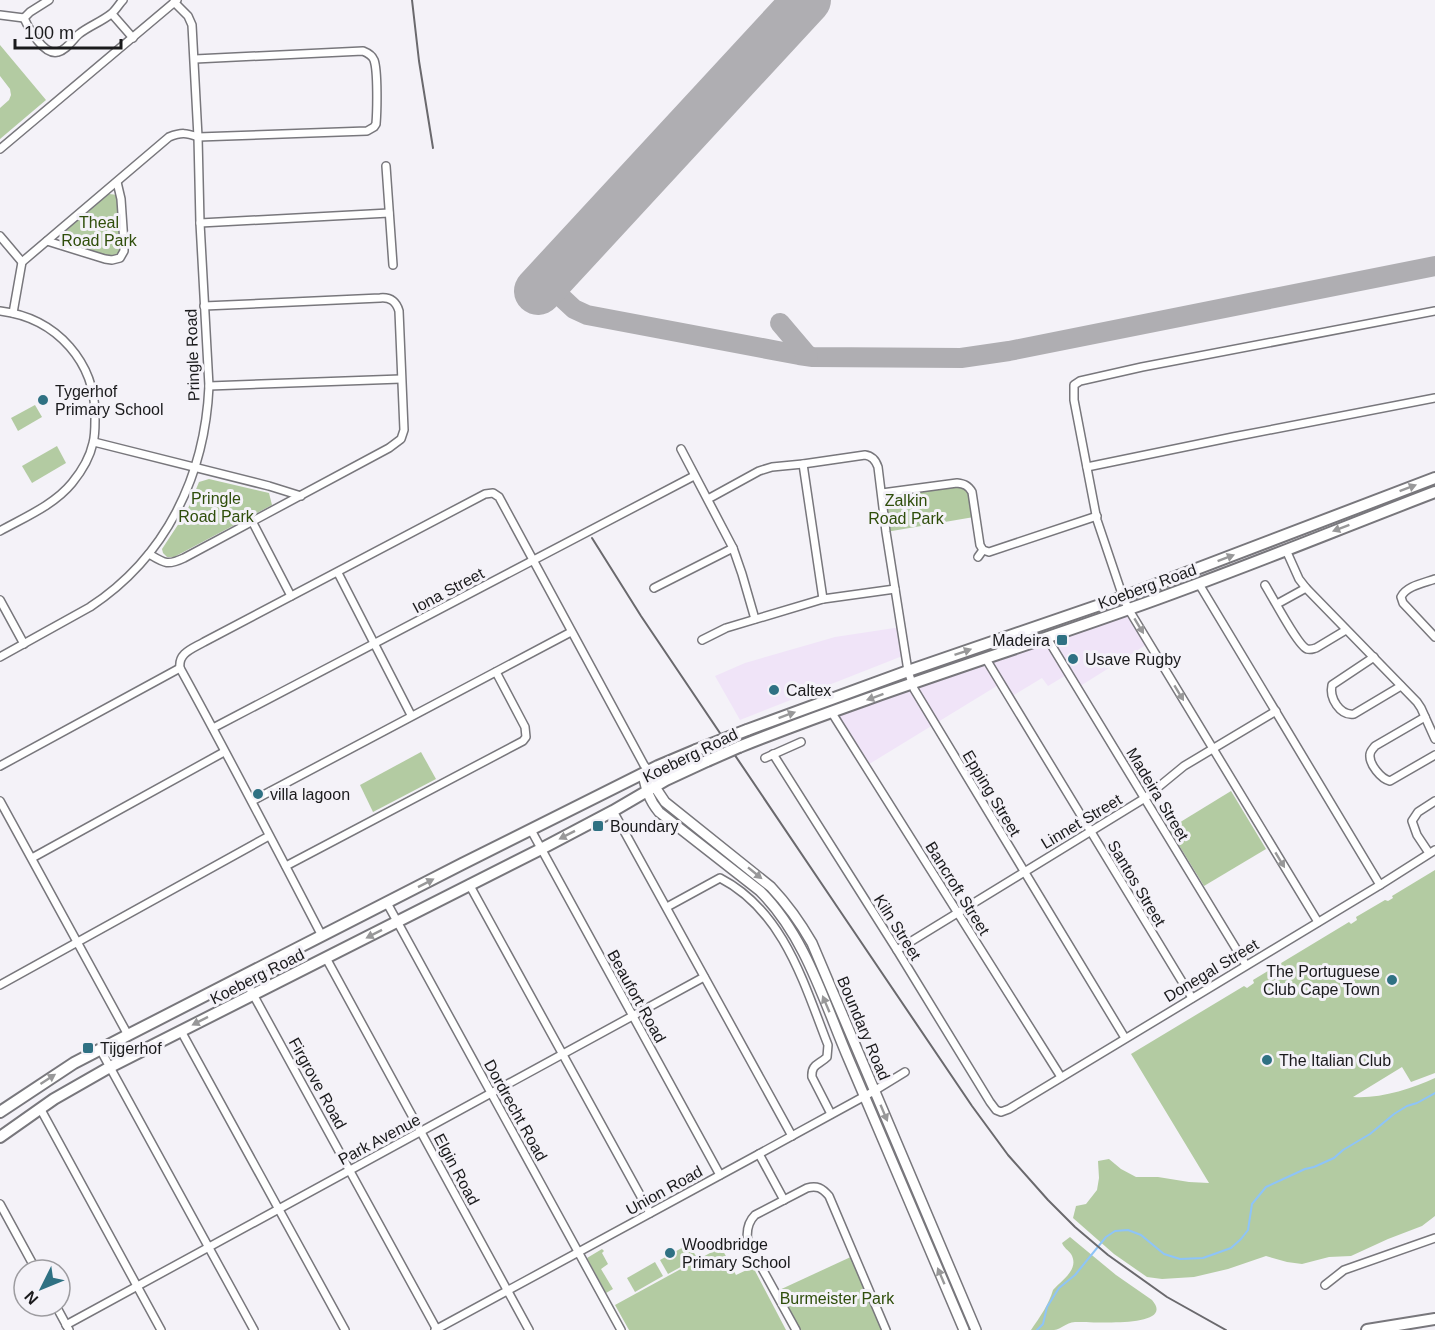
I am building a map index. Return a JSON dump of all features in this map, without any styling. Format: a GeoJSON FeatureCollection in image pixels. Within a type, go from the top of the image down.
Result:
{"type":"FeatureCollection","features":[{"type":"Feature","properties":{"kind":"main road","name":"Koeberg Road"},"geometry":{"type":"LineString","coordinates":[[0,1112],[61,1071],[100,1049],[646,770],[747,730],[908,671],[1123,597],[1434,480]]}},
{"type":"Feature","properties":{"kind":"main road","name":"Koeberg Road"},"geometry":{"type":"LineString","coordinates":[[0,1137],[40,1108],[110,1067],[541,849],[707,761],[755,740],[1129,610],[1435,492]]}},
{"type":"Feature","properties":{"kind":"main road"},"geometry":{"type":"LineString","coordinates":[[646,770],[651,790]]}},
{"type":"Feature","properties":{"kind":"main road","name":"Boundary Road"},"geometry":{"type":"LineString","coordinates":[[651,790],[765,881],[795,915],[812,943],[976,1330]]}},
{"type":"Feature","properties":{"kind":"main road","name":"Boundary Road"},"geometry":{"type":"LineString","coordinates":[[651,790],[655,807],[662,815],[748,881],[769,900],[785,920],[810,967],[964,1330]]}},
{"type":"Feature","properties":{"kind":"main road"},"geometry":{"type":"LineString","coordinates":[[1366,1330],[1435,1319]]}},
{"type":"Feature","properties":{"kind":"street"},"geometry":{"type":"LineString","coordinates":[[24,18],[49,0]]}},
{"type":"Feature","properties":{"kind":"street"},"geometry":{"type":"LineString","coordinates":[[24,18],[42,45],[52,52],[57,52],[81,32],[112,14],[123,0]]}},
{"type":"Feature","properties":{"kind":"street"},"geometry":{"type":"LineString","coordinates":[[0,149],[176,1]]}},
{"type":"Feature","properties":{"kind":"street","name":"Pringle Road"},"geometry":{"type":"LineString","coordinates":[[0,657],[78,614],[103,598],[129,576],[166,532],[196,468],[208,411],[209,386],[200,223],[195,59],[191,20],[176,1]]}},
{"type":"Feature","properties":{"kind":"street"},"geometry":{"type":"LineString","coordinates":[[112,14],[133,38]]}},
{"type":"Feature","properties":{"kind":"street"},"geometry":{"type":"LineString","coordinates":[[0,15],[24,18]]}},
{"type":"Feature","properties":{"kind":"street"},"geometry":{"type":"LineString","coordinates":[[13,313],[22,262],[169,137],[186,133],[198,137],[367,131],[377,122],[375,61],[366,52],[195,59]]}},
{"type":"Feature","properties":{"kind":"street"},"geometry":{"type":"LineString","coordinates":[[386,166],[393,265]]}},
{"type":"Feature","properties":{"kind":"street"},"geometry":{"type":"LineString","coordinates":[[47,241],[112,261],[120,258],[124,251],[124,243],[121,199],[117,182]]}},
{"type":"Feature","properties":{"kind":"street"},"geometry":{"type":"LineString","coordinates":[[200,223],[389,213]]}},
{"type":"Feature","properties":{"kind":"street"},"geometry":{"type":"LineString","coordinates":[[0,236],[22,262]]}},
{"type":"Feature","properties":{"kind":"street"},"geometry":{"type":"LineString","coordinates":[[149,554],[171,564],[389,448],[401,439],[404,430],[399,311],[393,300],[380,298],[204,306]]}},
{"type":"Feature","properties":{"kind":"street"},"geometry":{"type":"LineString","coordinates":[[0,311],[41,323],[71,348],[85,368],[95,406],[94,442],[84,466],[72,484],[56,499],[0,531]]}},
{"type":"Feature","properties":{"kind":"street"},"geometry":{"type":"LineString","coordinates":[[1318,922],[1123,597],[1097,520],[1074,400],[1074,385],[1080,381],[1142,368],[1435,311]]}},
{"type":"Feature","properties":{"kind":"street"},"geometry":{"type":"LineString","coordinates":[[209,386],[401,379]]}},
{"type":"Feature","properties":{"kind":"street"},"geometry":{"type":"LineString","coordinates":[[1087,467],[1435,398]]}},
{"type":"Feature","properties":{"kind":"street"},"geometry":{"type":"LineString","coordinates":[[94,442],[302,496]]}},
{"type":"Feature","properties":{"kind":"street"},"geometry":{"type":"LineString","coordinates":[[681,449],[733,548],[755,619]]}},
{"type":"Feature","properties":{"kind":"street","name":"Epping Street"},"geometry":{"type":"LineString","coordinates":[[803,464],[865,455],[873,458],[878,467],[895,589],[912,684],[1125,1038]]}},
{"type":"Feature","properties":{"kind":"street"},"geometry":{"type":"LineString","coordinates":[[708,499],[759,471],[803,464],[823,599]]}},
{"type":"Feature","properties":{"kind":"street","name":"Iona Street"},"geometry":{"type":"LineString","coordinates":[[213,728],[694,476]]}},
{"type":"Feature","properties":{"kind":"street"},"geometry":{"type":"LineString","coordinates":[[882,494],[957,483],[968,486],[972,492],[983,550]]}},
{"type":"Feature","properties":{"kind":"street"},"geometry":{"type":"LineString","coordinates":[[322,936],[180,668],[181,657],[185,652],[485,494],[496,495],[534,560],[646,770]]}},
{"type":"Feature","properties":{"kind":"street"},"geometry":{"type":"LineString","coordinates":[[983,550],[991,552],[1097,516]]}},
{"type":"Feature","properties":{"kind":"street"},"geometry":{"type":"LineString","coordinates":[[252,521],[291,596]]}},
{"type":"Feature","properties":{"kind":"street"},"geometry":{"type":"LineString","coordinates":[[654,588],[733,548]]}},
{"type":"Feature","properties":{"kind":"street"},"geometry":{"type":"LineString","coordinates":[[978,557],[983,550]]}},
{"type":"Feature","properties":{"kind":"street"},"geometry":{"type":"LineString","coordinates":[[1286,550],[1299,579],[1306,588],[1417,702],[1435,739]]}},
{"type":"Feature","properties":{"kind":"street"},"geometry":{"type":"LineString","coordinates":[[338,573],[411,716]]}},
{"type":"Feature","properties":{"kind":"street"},"geometry":{"type":"LineString","coordinates":[[1435,579],[1407,589],[1401,597],[1403,603],[1435,637]]}},
{"type":"Feature","properties":{"kind":"street"},"geometry":{"type":"LineString","coordinates":[[1199,584],[1380,885]]}},
{"type":"Feature","properties":{"kind":"street"},"geometry":{"type":"LineString","coordinates":[[1265,585],[1299,641],[1307,649],[1316,648],[1346,630]]}},
{"type":"Feature","properties":{"kind":"street"},"geometry":{"type":"LineString","coordinates":[[1277,604],[1306,588]]}},
{"type":"Feature","properties":{"kind":"street"},"geometry":{"type":"LineString","coordinates":[[702,640],[726,628],[823,599],[895,589]]}},
{"type":"Feature","properties":{"kind":"street"},"geometry":{"type":"LineString","coordinates":[[0,600],[24,644]]}},
{"type":"Feature","properties":{"kind":"street"},"geometry":{"type":"LineString","coordinates":[[252,801],[571,632]]}},
{"type":"Feature","properties":{"kind":"street","name":"Madeira Street"},"geometry":{"type":"LineString","coordinates":[[1047,638],[1246,965]]}},
{"type":"Feature","properties":{"kind":"street"},"geometry":{"type":"LineString","coordinates":[[1374,657],[1332,685],[1330,693],[1340,710],[1346,714],[1354,714],[1401,686]]}},
{"type":"Feature","properties":{"kind":"street","name":"Santos Street"},"geometry":{"type":"LineString","coordinates":[[986,658],[1192,999]]}},
{"type":"Feature","properties":{"kind":"street"},"geometry":{"type":"LineString","coordinates":[[0,766],[180,668]]}},
{"type":"Feature","properties":{"kind":"street"},"geometry":{"type":"LineString","coordinates":[[286,866],[523,741],[526,737],[525,727],[496,672]]}},
{"type":"Feature","properties":{"kind":"street","name":"Linnet Street"},"geometry":{"type":"LineString","coordinates":[[897,950],[1145,798],[1184,766],[1276,711]]}},
{"type":"Feature","properties":{"kind":"street","name":"Bancroft Street"},"geometry":{"type":"LineString","coordinates":[[832,713],[1061,1077]]}},
{"type":"Feature","properties":{"kind":"street"},"geometry":{"type":"LineString","coordinates":[[1425,717],[1375,746],[1370,758],[1380,776],[1390,781],[1435,755]]}},
{"type":"Feature","properties":{"kind":"street"},"geometry":{"type":"LineString","coordinates":[[765,758],[801,742]]}},
{"type":"Feature","properties":{"kind":"street"},"geometry":{"type":"LineString","coordinates":[[32,858],[224,752]]}},
{"type":"Feature","properties":{"kind":"street","name":"Kiln Street"},"geometry":{"type":"LineString","coordinates":[[773,754],[990,1102],[996,1110],[1001,1112]]}},
{"type":"Feature","properties":{"kind":"street"},"geometry":{"type":"LineString","coordinates":[[0,801],[128,1035]]}},
{"type":"Feature","properties":{"kind":"street"},"geometry":{"type":"LineString","coordinates":[[1432,852],[1418,835],[1412,821],[1418,812],[1435,801]]}},
{"type":"Feature","properties":{"kind":"street"},"geometry":{"type":"LineString","coordinates":[[613,811],[792,1136]]}},
{"type":"Feature","properties":{"kind":"street","name":"Beaufort Road"},"geometry":{"type":"LineString","coordinates":[[531,830],[720,1175]]}},
{"type":"Feature","properties":{"kind":"street"},"geometry":{"type":"LineString","coordinates":[[0,985],[269,836]]}},
{"type":"Feature","properties":{"kind":"street","name":"Donegal Street"},"geometry":{"type":"LineString","coordinates":[[1001,1112],[1192,999],[1432,852]]}},
{"type":"Feature","properties":{"kind":"street"},"geometry":{"type":"LineString","coordinates":[[667,907],[720,878],[749,897],[772,922],[791,955],[828,1046],[827,1057],[811,1071],[831,1114]]}},
{"type":"Feature","properties":{"kind":"street"},"geometry":{"type":"LineString","coordinates":[[469,884],[650,1213]]}},
{"type":"Feature","properties":{"kind":"street","name":"Dordrecht Road"},"geometry":{"type":"LineString","coordinates":[[387,903],[621,1330]]}},
{"type":"Feature","properties":{"kind":"street","name":"Elgin Road"},"geometry":{"type":"LineString","coordinates":[[326,958],[529,1330]]}},
{"type":"Feature","properties":{"kind":"street","name":"Firgrove Road"},"geometry":{"type":"LineString","coordinates":[[243,976],[436,1330]]}},
{"type":"Feature","properties":{"kind":"street","name":"Park Avenue"},"geometry":{"type":"LineString","coordinates":[[67,1328],[137,1286],[704,977]]}},
{"type":"Feature","properties":{"kind":"street"},"geometry":{"type":"LineString","coordinates":[[181,1031],[345,1330]]}},
{"type":"Feature","properties":{"kind":"street"},"geometry":{"type":"LineString","coordinates":[[100,1049],[254,1330]]}},
{"type":"Feature","properties":{"kind":"street","name":"Union Road"},"geometry":{"type":"LineString","coordinates":[[436,1330],[905,1072]]}},
{"type":"Feature","properties":{"kind":"street"},"geometry":{"type":"LineString","coordinates":[[40,1108],[161,1330]]}},
{"type":"Feature","properties":{"kind":"street"},"geometry":{"type":"LineString","coordinates":[[759,1154],[784,1200]]}},
{"type":"Feature","properties":{"kind":"street"},"geometry":{"type":"LineString","coordinates":[[796,1330],[748,1243],[746,1234],[750,1220],[755,1215],[813,1186],[819,1187],[829,1196],[886,1330]]}},
{"type":"Feature","properties":{"kind":"street"},"geometry":{"type":"LineString","coordinates":[[0,1204],[29,1258]]}},
{"type":"Feature","properties":{"kind":"street"},"geometry":{"type":"LineString","coordinates":[[1325,1285],[1344,1269],[1435,1238]]}},
{"type":"Feature","properties":{"kind":"shaded area"},"geometry":{"type":"Polygon","coordinates":[[[1129,610],[1149,643],[1077,688],[1068,674],[1048,686],[1042,678],[1009,698],[1000,684],[866,766],[832,713],[1129,610]]]}},
{"type":"Feature","properties":{"kind":"shaded area"},"geometry":{"type":"Polygon","coordinates":[[[901,627],[905,655],[740,720],[715,676],[745,663],[835,637],[901,627]]]}},
{"type":"Feature","properties":{"kind":"green space"},"geometry":{"type":"Polygon","coordinates":[[[0,45],[46,100],[0,139],[0,108],[11,95],[10,89],[0,76],[0,45]]]}},
{"type":"Feature","properties":{"kind":"green space","name":"Theal Road Park"},"geometry":{"type":"Polygon","coordinates":[[[109,194],[118,195],[122,250],[119,255],[113,258],[65,243],[63,233],[109,194]]]}},
{"type":"Feature","properties":{"kind":"green space"},"geometry":{"type":"Polygon","coordinates":[[[35,405],[42,417],[18,431],[11,418],[35,405]]]}},
{"type":"Feature","properties":{"kind":"green space"},"geometry":{"type":"Polygon","coordinates":[[[57,446],[66,463],[32,483],[22,466],[57,446]]]}},
{"type":"Feature","properties":{"kind":"green space","name":"Pringle Road Park"},"geometry":{"type":"Polygon","coordinates":[[[209,479],[269,493],[272,505],[174,557],[167,557],[162,549],[187,511],[199,482],[209,479]]]}},
{"type":"Feature","properties":{"kind":"green space","name":"Zalkin Road Park"},"geometry":{"type":"Polygon","coordinates":[[[958,482],[969,489],[974,517],[886,532],[882,493],[958,482]]]}},
{"type":"Feature","properties":{"kind":"green space"},"geometry":{"type":"Polygon","coordinates":[[[421,752],[436,779],[373,812],[360,785],[421,752]]]}},
{"type":"Feature","properties":{"kind":"green space"},"geometry":{"type":"Polygon","coordinates":[[[1231,791],[1266,849],[1204,886],[1169,829],[1231,791]]]}},
{"type":"Feature","properties":{"kind":"green space"},"geometry":{"type":"Polygon","coordinates":[[[1435,870],[1435,1073],[1411,1082],[1402,1067],[1353,1097],[1395,1092],[1435,1078],[1435,1216],[1422,1226],[1351,1256],[1329,1257],[1302,1264],[1266,1256],[1228,1269],[1194,1277],[1162,1279],[1147,1277],[1114,1254],[1073,1218],[1076,1206],[1086,1204],[1097,1190],[1098,1161],[1109,1159],[1136,1177],[1158,1177],[1209,1183],[1131,1054],[1244,986],[1247,988],[1254,983],[1253,980],[1349,922],[1351,924],[1357,920],[1356,917],[1385,900],[1388,901],[1393,898],[1392,896],[1435,870]]]}},
{"type":"Feature","properties":{"kind":"green space"},"geometry":{"type":"Polygon","coordinates":[[[1070,1237],[1116,1275],[1152,1300],[1157,1310],[1152,1316],[1127,1322],[1075,1322],[1054,1330],[1031,1330],[1047,1305],[1053,1290],[1072,1269],[1073,1259],[1062,1243],[1070,1237]]]}},
{"type":"Feature","properties":{"kind":"green space"},"geometry":{"type":"Polygon","coordinates":[[[689,1244],[697,1258],[668,1274],[660,1260],[689,1244]]]}},
{"type":"Feature","properties":{"kind":"green space"},"geometry":{"type":"Polygon","coordinates":[[[721,1247],[736,1275],[753,1267],[786,1330],[629,1330],[615,1305],[721,1247]]]}},
{"type":"Feature","properties":{"kind":"green space"},"geometry":{"type":"Polygon","coordinates":[[[602,1249],[608,1264],[601,1269],[613,1289],[606,1293],[587,1258],[602,1249]]]}},
{"type":"Feature","properties":{"kind":"green space","name":"Burmeister Park"},"geometry":{"type":"Polygon","coordinates":[[[855,1255],[886,1330],[796,1330],[775,1292],[855,1255]]]}},
{"type":"Feature","properties":{"kind":"green space"},"geometry":{"type":"Polygon","coordinates":[[[655,1262],[663,1276],[635,1292],[627,1278],[655,1262]]]}},
{"type":"Feature","properties":{"kind":"waterway"},"geometry":{"type":"LineString","coordinates":[[1037,1330],[1043,1324],[1047,1307],[1059,1288],[1075,1275],[1106,1237],[1115,1231],[1128,1230],[1141,1235],[1164,1254],[1180,1259],[1203,1258],[1231,1248],[1248,1230],[1252,1204],[1266,1187],[1334,1158],[1370,1134],[1394,1114],[1435,1093]]}},
{"type":"Feature","properties":{"kind":"taxiway"},"geometry":{"type":"LineString","coordinates":[[546,283],[574,309],[587,315],[799,355],[961,358],[1009,351],[1435,266]]}},
{"type":"Feature","properties":{"kind":"taxiway"},"geometry":{"type":"LineString","coordinates":[[780,323],[808,356]]}},
{"type":"Feature","properties":{"kind":"runway"},"geometry":{"type":"LineString","coordinates":[[538,291],[807,0]]}},
{"type":"Feature","properties":{"kind":"railway"},"geometry":{"type":"LineString","coordinates":[[412,0],[433,148]]}},
{"type":"Feature","properties":{"kind":"railway"},"geometry":{"type":"LineString","coordinates":[[592,538],[641,616],[972,1106],[1008,1155],[1048,1200],[1108,1255],[1167,1297],[1226,1330]]}},
{"type":"Feature","properties":{"kind":"place","name":"Tygerhof Primary School"},"geometry":{"type":"Point","coordinates":[43,400]}},
{"type":"Feature","properties":{"kind":"place","name":"Madeira"},"geometry":{"type":"Point","coordinates":[1062,640]}},
{"type":"Feature","properties":{"kind":"place","name":"Usave Rugby"},"geometry":{"type":"Point","coordinates":[1073,659]}},
{"type":"Feature","properties":{"kind":"place","name":"Caltex"},"geometry":{"type":"Point","coordinates":[774,690]}},
{"type":"Feature","properties":{"kind":"place","name":"villa lagoon"},"geometry":{"type":"Point","coordinates":[258,794]}},
{"type":"Feature","properties":{"kind":"place","name":"Boundary"},"geometry":{"type":"Point","coordinates":[598,826]}},
{"type":"Feature","properties":{"kind":"place","name":"The Portuguese Club Cape Town"},"geometry":{"type":"Point","coordinates":[1392,980]}},
{"type":"Feature","properties":{"kind":"place","name":"Tijgerhof"},"geometry":{"type":"Point","coordinates":[88,1048]}},
{"type":"Feature","properties":{"kind":"place","name":"The Italian Club"},"geometry":{"type":"Point","coordinates":[1267,1060]}},
{"type":"Feature","properties":{"kind":"place","name":"Woodbridge Primary School"},"geometry":{"type":"Point","coordinates":[670,1253]}}]}
